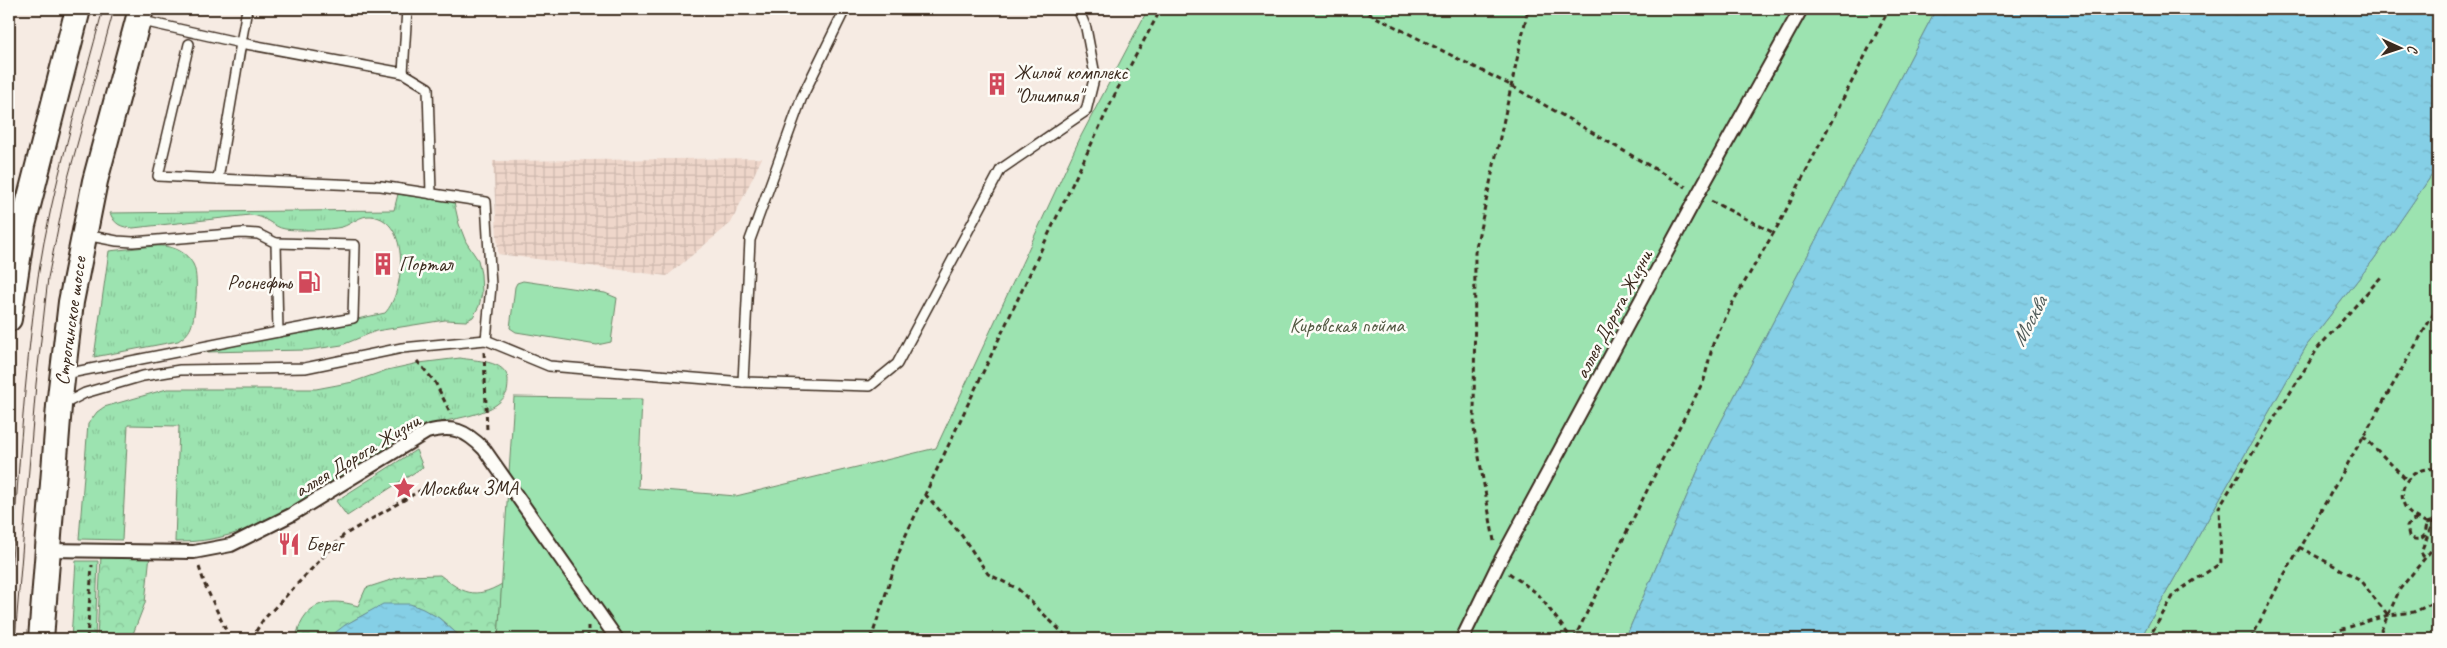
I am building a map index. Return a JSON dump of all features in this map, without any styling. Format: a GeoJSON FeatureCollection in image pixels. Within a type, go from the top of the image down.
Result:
{"type":"FeatureCollection","features":[{"type":"Feature","properties":{"kind":"main road"},"geometry":{"type":"LineString","coordinates":[[9,319],[23,225],[78,9]]}},
{"type":"Feature","properties":{"kind":"main road","name":"Строгинское шоссе"},"geometry":{"type":"LineString","coordinates":[[41,639],[62,374],[71,302],[82,234],[140,15]]}},
{"type":"Feature","properties":{"kind":"street","name":"аллея Дорога Жизни"},"geometry":{"type":"LineString","coordinates":[[1462,639],[1498,566],[1698,194],[1801,9]]}},
{"type":"Feature","properties":{"kind":"street","name":"аллея Дорога Жизни"},"geometry":{"type":"LineString","coordinates":[[47,550],[93,549],[194,552],[231,545],[291,515],[427,432],[443,428],[459,430]]}},
{"type":"Feature","properties":{"kind":"street"},"geometry":{"type":"LineString","coordinates":[[459,430],[471,436],[488,455],[617,639]]}},
{"type":"Feature","properties":{"kind":"lane"},"geometry":{"type":"LineString","coordinates":[[218,179],[247,9]]}},
{"type":"Feature","properties":{"kind":"lane"},"geometry":{"type":"LineString","coordinates":[[403,73],[407,9]]}},
{"type":"Feature","properties":{"kind":"lane"},"geometry":{"type":"LineString","coordinates":[[743,382],[750,240],[802,98],[845,9]]}},
{"type":"Feature","properties":{"kind":"lane"},"geometry":{"type":"LineString","coordinates":[[60,406],[85,393],[143,376],[180,370],[305,368],[402,348],[486,340],[549,366],[743,382],[870,386],[897,364],[1001,169],[1086,111],[1095,75],[1086,28],[1078,9]]}},
{"type":"Feature","properties":{"kind":"lane"},"geometry":{"type":"LineString","coordinates":[[140,15],[241,43],[403,73],[428,88],[431,194]]}},
{"type":"Feature","properties":{"kind":"lane"},"geometry":{"type":"LineString","coordinates":[[189,44],[158,176],[382,186],[486,202],[491,286],[486,340]]}},
{"type":"Feature","properties":{"kind":"lane"},"geometry":{"type":"LineString","coordinates":[[62,374],[353,318],[355,245],[276,243],[258,234],[242,232],[133,242],[117,242],[82,234]]}},
{"type":"Feature","properties":{"kind":"lane"},"geometry":{"type":"LineString","coordinates":[[276,243],[278,332]]}},
{"type":"Feature","properties":{"kind":"path"},"geometry":{"type":"LineString","coordinates":[[871,639],[903,541],[1113,99],[1161,9]]}},
{"type":"Feature","properties":{"kind":"path"},"geometry":{"type":"LineString","coordinates":[[1360,9],[1510,85],[1698,194],[1774,233]]}},
{"type":"Feature","properties":{"kind":"path"},"geometry":{"type":"LineString","coordinates":[[1528,9],[1475,252],[1474,428],[1498,566],[1538,594],[1573,639],[1704,380],[1713,344],[1730,309],[1774,233],[1889,9]]}},
{"type":"Feature","properties":{"kind":"path"},"geometry":{"type":"LineString","coordinates":[[2148,639],[2175,593],[2221,563],[2219,507],[2318,348],[2381,277]]}},
{"type":"Feature","properties":{"kind":"path"},"geometry":{"type":"LineString","coordinates":[[2251,639],[2299,548],[2438,306]]}},
{"type":"Feature","properties":{"kind":"path"},"geometry":{"type":"LineString","coordinates":[[486,340],[483,358],[488,455]]}},
{"type":"Feature","properties":{"kind":"path"},"geometry":{"type":"LineString","coordinates":[[402,348],[419,363],[435,382],[459,430]]}},
{"type":"Feature","properties":{"kind":"path"},"geometry":{"type":"LineString","coordinates":[[2363,436],[2407,480]]}},
{"type":"Feature","properties":{"kind":"path"},"geometry":{"type":"LineString","coordinates":[[2438,470],[2421,469],[2407,480],[2403,490],[2403,501],[2411,514],[2426,523],[2438,519]]}},
{"type":"Feature","properties":{"kind":"path"},"geometry":{"type":"LineString","coordinates":[[251,639],[264,620],[344,535],[421,490]]}},
{"type":"Feature","properties":{"kind":"path"},"geometry":{"type":"LineString","coordinates":[[925,494],[960,533],[988,574],[1018,588],[1070,639]]}},
{"type":"Feature","properties":{"kind":"path"},"geometry":{"type":"LineString","coordinates":[[2424,557],[2420,554],[2438,509]]}},
{"type":"Feature","properties":{"kind":"path"},"geometry":{"type":"LineString","coordinates":[[2419,519],[2413,520],[2408,524],[2407,533],[2411,538],[2417,540],[2423,538],[2427,533],[2426,523]]}},
{"type":"Feature","properties":{"kind":"path"},"geometry":{"type":"LineString","coordinates":[[2377,639],[2400,589],[2438,542]]}},
{"type":"Feature","properties":{"kind":"path"},"geometry":{"type":"LineString","coordinates":[[2299,548],[2359,579],[2388,615]]}},
{"type":"Feature","properties":{"kind":"path"},"geometry":{"type":"LineString","coordinates":[[87,639],[93,549]]}},
{"type":"Feature","properties":{"kind":"path"},"geometry":{"type":"LineString","coordinates":[[194,552],[204,585],[230,639]]}},
{"type":"Feature","properties":{"kind":"path"},"geometry":{"type":"LineString","coordinates":[[2327,639],[2330,633],[2388,615],[2414,612],[2438,601]]}},
{"type":"Feature","properties":{"kind":"shaded area"},"geometry":{"type":"Polygon","coordinates":[[[762,158],[731,223],[667,276],[498,254],[493,161],[762,158]]]}},
{"type":"Feature","properties":{"kind":"green space","name":"Кировская пойма"},"geometry":{"type":"Polygon","coordinates":[[[1148,9],[1936,9],[1709,445],[1625,639],[498,639],[514,397],[642,399],[638,488],[736,496],[936,448],[1081,136],[1148,9]]]}},
{"type":"Feature","properties":{"kind":"green space"},"geometry":{"type":"Polygon","coordinates":[[[2438,166],[2438,639],[2140,639],[2307,345],[2374,259],[2438,166]]]}},
{"type":"Feature","properties":{"kind":"green space"},"geometry":{"type":"Polygon","coordinates":[[[398,194],[454,202],[459,224],[466,242],[478,260],[481,274],[482,293],[479,306],[473,317],[466,321],[445,320],[376,331],[342,345],[308,350],[205,352],[385,313],[392,303],[397,290],[401,258],[393,230],[384,220],[367,216],[342,227],[298,230],[280,228],[261,217],[250,215],[133,228],[119,225],[110,213],[394,210],[398,194]]]}},
{"type":"Feature","properties":{"kind":"green space"},"geometry":{"type":"Polygon","coordinates":[[[155,246],[177,249],[186,255],[193,264],[196,276],[196,295],[193,321],[190,329],[178,341],[94,357],[109,251],[155,246]]]}},
{"type":"Feature","properties":{"kind":"green space"},"geometry":{"type":"Polygon","coordinates":[[[523,281],[605,293],[617,298],[611,342],[597,345],[516,332],[510,328],[515,287],[517,283],[523,281]]]}},
{"type":"Feature","properties":{"kind":"green space"},"geometry":{"type":"Polygon","coordinates":[[[460,358],[489,362],[506,373],[508,379],[507,393],[500,402],[492,408],[470,416],[426,426],[308,500],[257,525],[231,535],[175,542],[179,426],[128,425],[122,540],[79,539],[88,424],[97,412],[104,407],[167,389],[316,389],[353,382],[387,370],[419,363],[460,358]]]}},
{"type":"Feature","properties":{"kind":"green space"},"geometry":{"type":"Polygon","coordinates":[[[416,450],[423,467],[347,516],[336,501],[416,450]]]}},
{"type":"Feature","properties":{"kind":"green space"},"geometry":{"type":"Polygon","coordinates":[[[150,554],[145,603],[131,639],[97,639],[101,555],[150,554]]]}},
{"type":"Feature","properties":{"kind":"green space"},"geometry":{"type":"Polygon","coordinates":[[[76,561],[98,561],[95,639],[71,639],[76,561]]]}},
{"type":"Feature","properties":{"kind":"green space"},"geometry":{"type":"Polygon","coordinates":[[[440,575],[455,586],[469,592],[484,592],[502,584],[498,639],[463,639],[439,618],[414,605],[369,612],[327,639],[296,639],[304,618],[317,606],[336,602],[358,606],[366,588],[403,576],[440,575]]]}},
{"type":"Feature","properties":{"kind":"water","name":"Москва"},"geometry":{"type":"Polygon","coordinates":[[[1936,9],[2438,9],[2438,166],[2374,259],[2307,345],[2140,639],[1625,639],[1709,445],[1936,9]]]}},
{"type":"Feature","properties":{"kind":"water"},"geometry":{"type":"Polygon","coordinates":[[[383,604],[410,604],[423,609],[439,618],[463,639],[327,639],[345,625],[383,604]]]}},
{"type":"Feature","properties":{"kind":"tram line"},"geometry":{"type":"LineString","coordinates":[[9,596],[25,396],[38,277],[59,175],[103,9]]}},
{"type":"Feature","properties":{"kind":"tram line"},"geometry":{"type":"LineString","coordinates":[[15,639],[36,384],[48,278],[68,178],[114,9]]}},
{"type":"Feature","properties":{"kind":"place","name":"Жилой комплекс \"Олимпия\""},"geometry":{"type":"Point","coordinates":[997,84]}},
{"type":"Feature","properties":{"kind":"place","name":"Портал"},"geometry":{"type":"Point","coordinates":[383,264]}},
{"type":"Feature","properties":{"kind":"place","name":"Роснефть"},"geometry":{"type":"Point","coordinates":[309,282]}},
{"type":"Feature","properties":{"kind":"place","name":"Москвич ЗМА"},"geometry":{"type":"Point","coordinates":[404,488]}},
{"type":"Feature","properties":{"kind":"place","name":"Берег"},"geometry":{"type":"Point","coordinates":[289,544]}}]}
